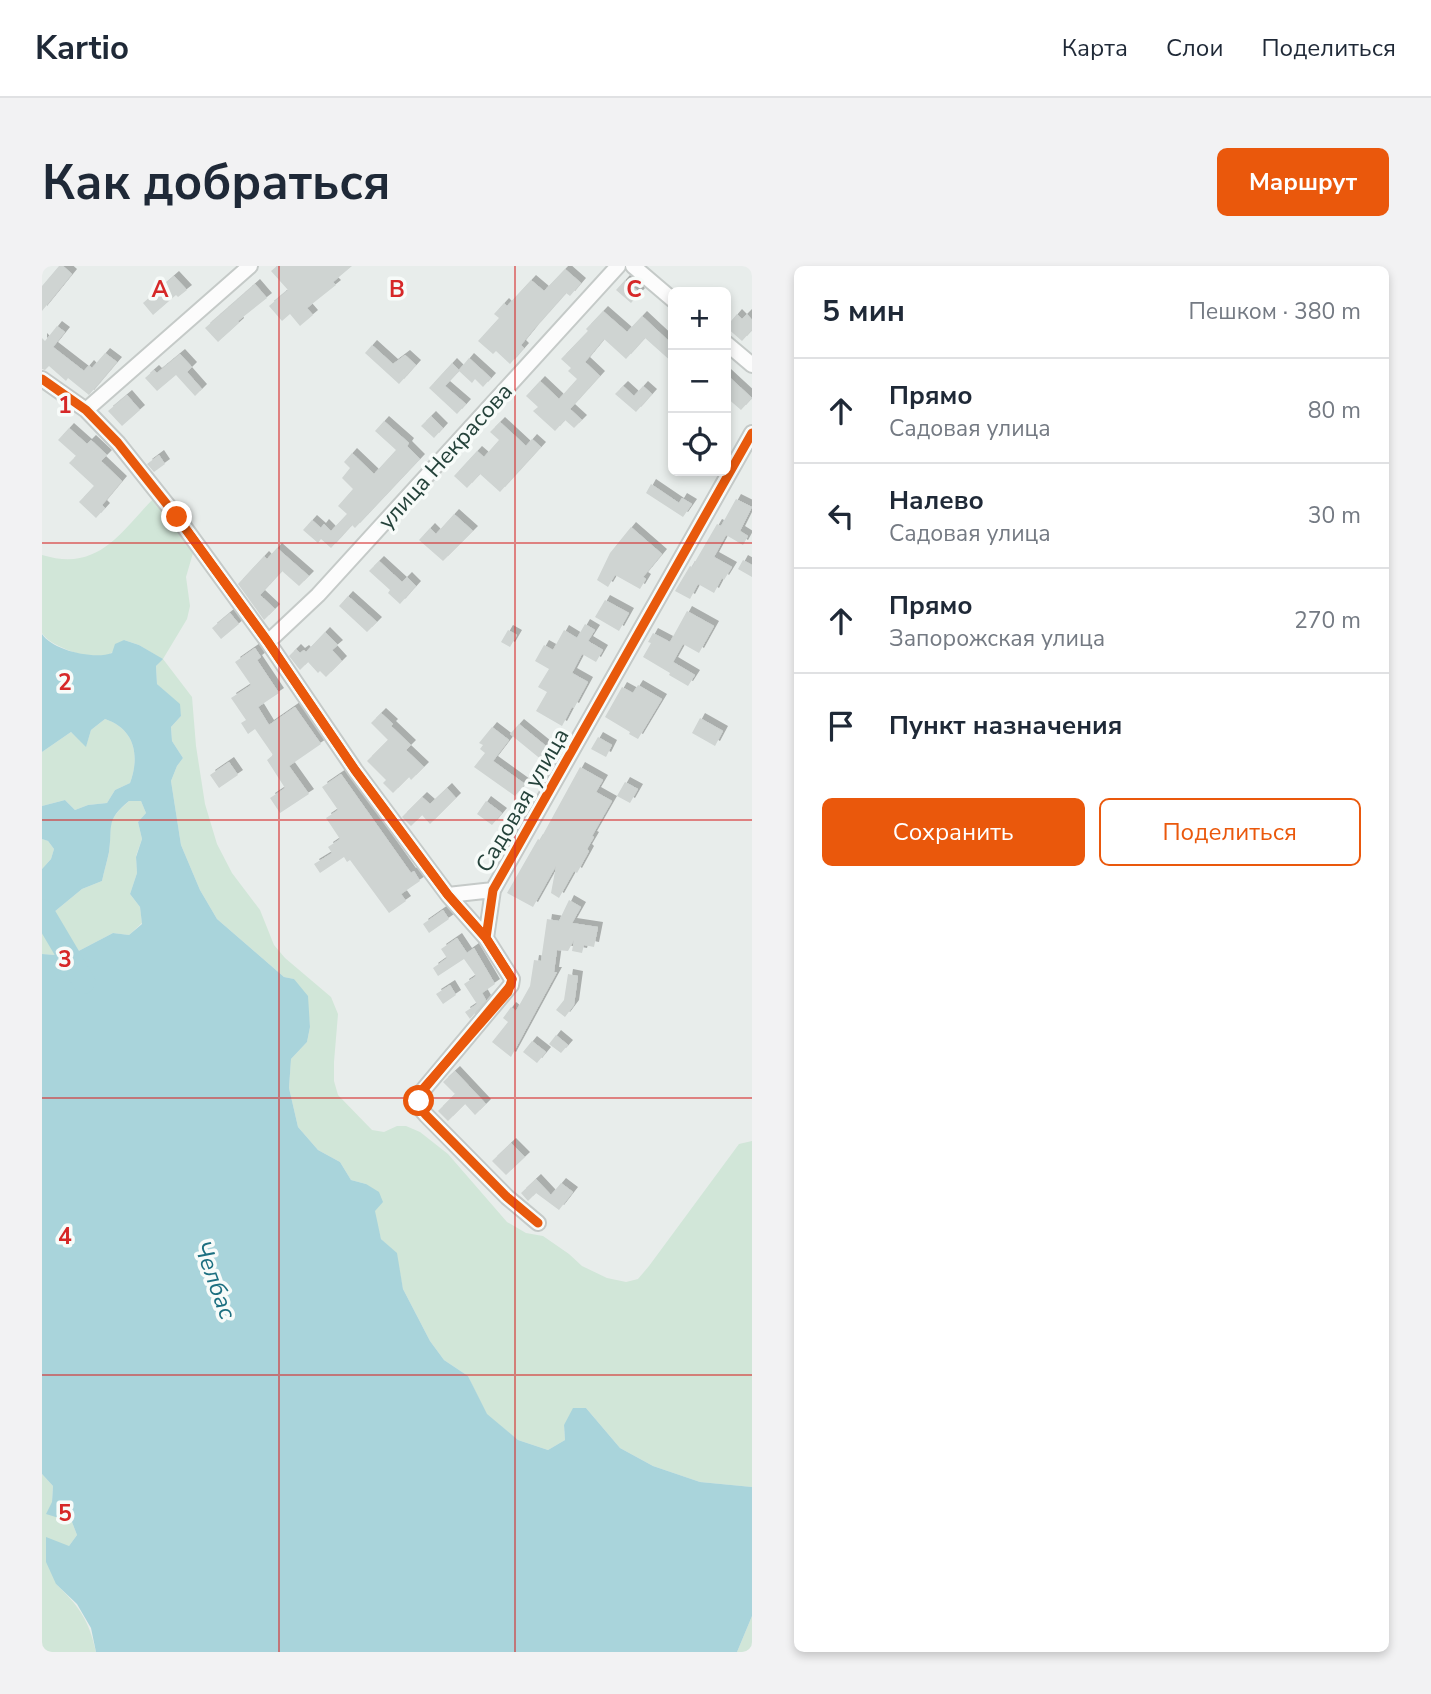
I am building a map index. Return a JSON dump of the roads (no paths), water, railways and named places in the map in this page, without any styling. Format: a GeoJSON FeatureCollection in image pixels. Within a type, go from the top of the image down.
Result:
{"type":"FeatureCollection","features":[{"type":"Feature","properties":{"kind":"street"},"geometry":{"type":"LineString","coordinates":[[86,410],[250,266]]}},
{"type":"Feature","properties":{"kind":"street","name":"улица Некрасова"},"geometry":{"type":"LineString","coordinates":[[268,642],[318,595],[618,266]]}},
{"type":"Feature","properties":{"kind":"street"},"geometry":{"type":"LineString","coordinates":[[633,266],[668,295]]}},
{"type":"Feature","properties":{"kind":"street"},"geometry":{"type":"LineString","coordinates":[[731,347],[752,365]]}},
{"type":"Feature","properties":{"kind":"street"},"geometry":{"type":"LineString","coordinates":[[42,379],[86,410],[118,443],[177,517],[268,642],[355,770],[448,895],[486,938],[512,979],[508,992],[423,1089],[419,1101],[426,1115],[507,1197],[538,1223]]}},
{"type":"Feature","properties":{"kind":"street","name":"Садовая улица"},"geometry":{"type":"LineString","coordinates":[[486,938],[493,890],[752,433]]}},
{"type":"Feature","properties":{"kind":"street","name":"Садовая улица"},"geometry":{"type":"LineString","coordinates":[[448,895],[493,890]]}},
{"type":"Feature","properties":{"kind":"water"},"geometry":{"type":"Polygon","coordinates":[[[42,634],[55,645],[74,652],[104,655],[112,653],[115,644],[124,640],[163,659],[156,666],[157,684],[180,704],[181,716],[171,727],[172,741],[183,758],[171,781],[181,845],[200,890],[217,919],[284,977],[294,979],[308,996],[310,1027],[307,1042],[291,1059],[289,1088],[298,1127],[318,1150],[340,1162],[351,1180],[366,1184],[379,1192],[383,1202],[375,1211],[381,1239],[397,1253],[403,1289],[430,1341],[444,1360],[468,1376],[487,1414],[518,1440],[548,1450],[565,1440],[564,1425],[573,1408],[586,1408],[620,1448],[653,1466],[700,1482],[752,1487],[752,1616],[737,1652],[96,1652],[91,1628],[77,1604],[56,1584],[46,1562],[46,1537],[69,1546],[77,1535],[72,1522],[46,1514],[52,1502],[53,1486],[42,1474],[42,954],[69,956],[113,933],[129,935],[142,924],[140,907],[130,894],[137,873],[136,857],[142,839],[138,822],[146,813],[141,801],[129,801],[121,808],[113,819],[102,881],[82,889],[48,917],[42,917],[42,869],[51,859],[54,849],[48,841],[42,839],[42,806],[65,800],[75,810],[88,805],[107,803],[115,790],[130,783],[135,763],[129,737],[123,729],[105,719],[91,730],[86,747],[71,732],[42,752],[42,634]]]}},
{"type":"Feature","properties":{"kind":"waterway","name":"Челбас"},"geometry":{"type":"LineString","coordinates":[[42,911],[84,982]]}}]}
